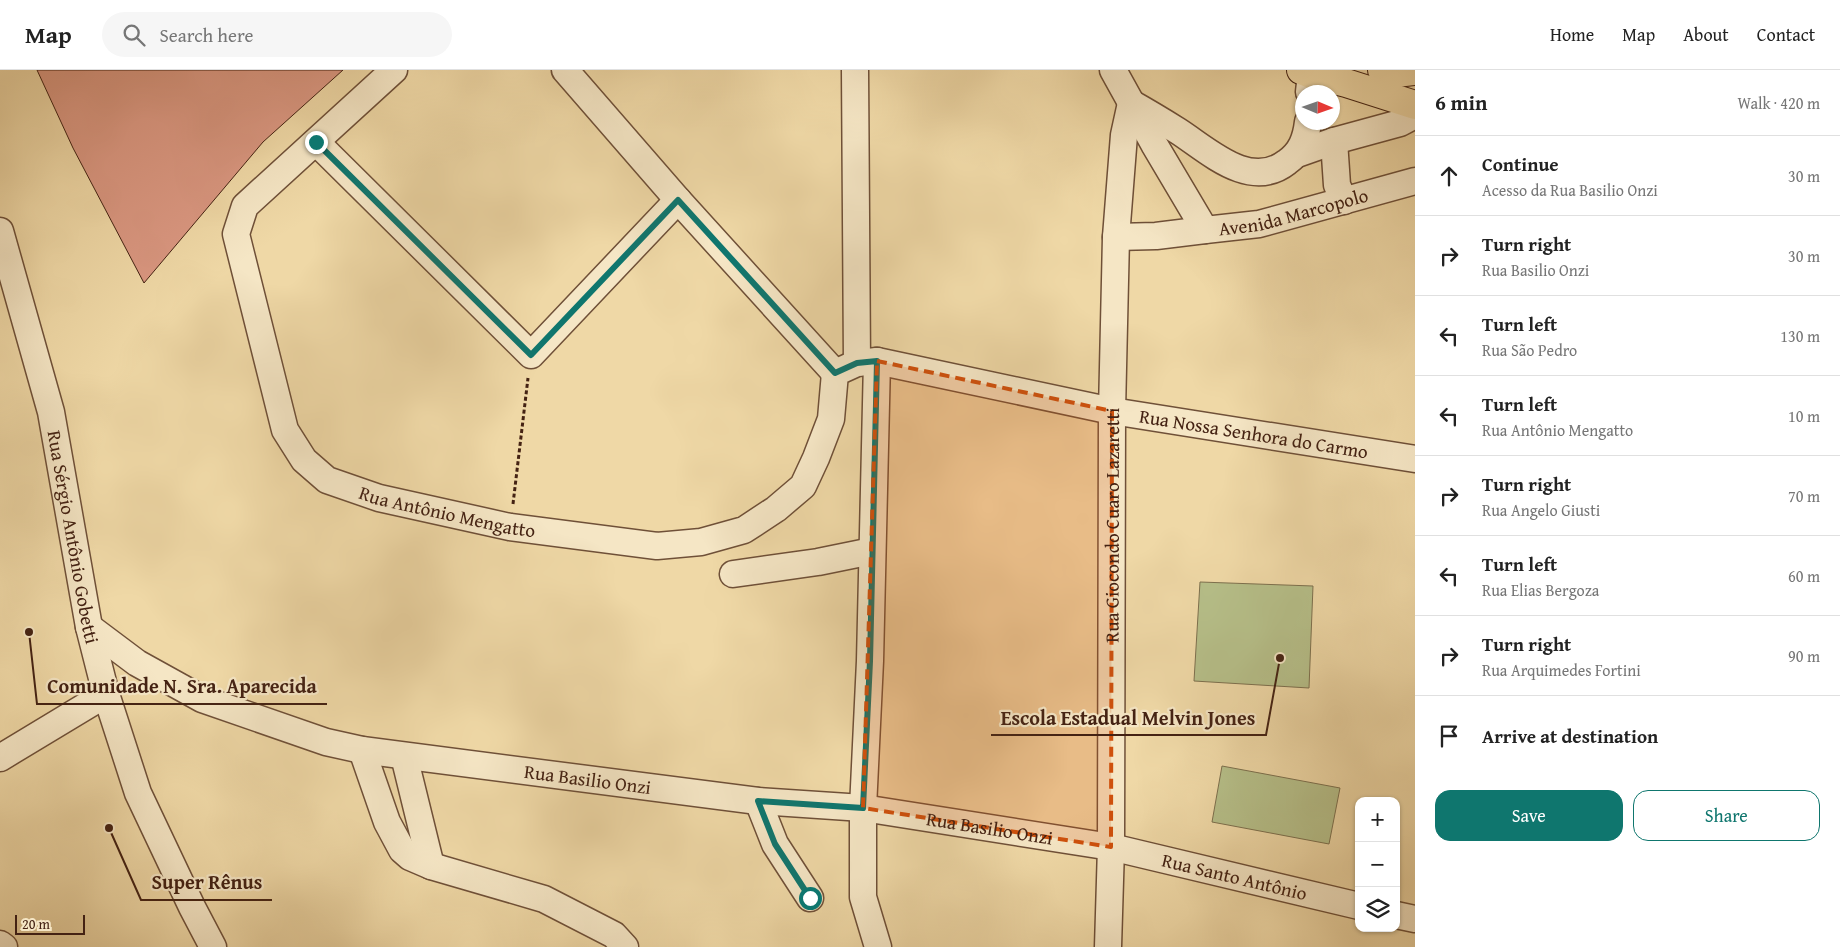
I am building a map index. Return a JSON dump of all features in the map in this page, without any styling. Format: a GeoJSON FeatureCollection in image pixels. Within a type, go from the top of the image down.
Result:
{"type":"FeatureCollection","features":[{"type":"Feature","properties":{"kind":"highway"},"geometry":{"type":"LineString","coordinates":[[1382,70],[1396,73],[1415,72]]}},
{"type":"Feature","properties":{"kind":"highway"},"geometry":{"type":"LineString","coordinates":[[1309,77],[1346,83],[1415,105]]}},
{"type":"Feature","properties":{"kind":"street","name":"Rua Antônio Mengatto"},"geometry":{"type":"LineString","coordinates":[[394,70],[244,206],[236,234],[285,430],[304,460],[327,480],[379,498],[510,527],[657,546],[701,542],[744,530],[776,510],[803,486],[856,366]]}},
{"type":"Feature","properties":{"kind":"street"},"geometry":{"type":"LineString","coordinates":[[565,70],[678,200],[856,366]]}},
{"type":"Feature","properties":{"kind":"street"},"geometry":{"type":"LineString","coordinates":[[855,70],[856,366],[872,551],[870,661],[863,808],[863,897],[878,947]]}},
{"type":"Feature","properties":{"kind":"street","name":"Avenida Marcopolo"},"geometry":{"type":"LineString","coordinates":[[1113,70],[1205,230],[1260,224],[1415,180]]}},
{"type":"Feature","properties":{"kind":"street"},"geometry":{"type":"LineString","coordinates":[[1131,103],[1178,131],[1220,160],[1242,170],[1261,172],[1279,169],[1297,154],[1334,141],[1400,124],[1415,115]]}},
{"type":"Feature","properties":{"kind":"street","name":"Rua Giocondo Cuaro Lazaretti"},"geometry":{"type":"LineString","coordinates":[[1108,947],[1112,846],[1112,411],[1116,237],[1124,135],[1131,103]]}},
{"type":"Feature","properties":{"kind":"street"},"geometry":{"type":"LineString","coordinates":[[1297,154],[1307,130]]}},
{"type":"Feature","properties":{"kind":"street"},"geometry":{"type":"LineString","coordinates":[[1334,141],[1338,185],[1344,201]]}},
{"type":"Feature","properties":{"kind":"street"},"geometry":{"type":"LineString","coordinates":[[316,142],[531,355],[678,200]]}},
{"type":"Feature","properties":{"kind":"street"},"geometry":{"type":"LineString","coordinates":[[1116,237],[1156,236],[1205,230]]}},
{"type":"Feature","properties":{"kind":"street","name":"Rua Sérgio Antônio Gobetti"},"geometry":{"type":"LineString","coordinates":[[0,231],[51,412],[89,627],[106,694],[138,793],[213,947]]}},
{"type":"Feature","properties":{"kind":"street","name":"Rua Nossa Senhora do Carmo"},"geometry":{"type":"LineString","coordinates":[[856,366],[1112,411],[1415,459]]}},
{"type":"Feature","properties":{"kind":"street"},"geometry":{"type":"LineString","coordinates":[[733,574],[818,562],[872,551]]}},
{"type":"Feature","properties":{"kind":"street","name":"Rua Basilio Onzi"},"geometry":{"type":"LineString","coordinates":[[89,627],[137,663],[202,699],[326,742],[362,750],[758,801],[863,808],[1112,846]]}},
{"type":"Feature","properties":{"kind":"street"},"geometry":{"type":"LineString","coordinates":[[0,758],[106,694]]}},
{"type":"Feature","properties":{"kind":"street"},"geometry":{"type":"LineString","coordinates":[[362,750],[387,822],[402,850],[410,857],[431,866],[544,899],[614,935],[625,947]]}},
{"type":"Feature","properties":{"kind":"street"},"geometry":{"type":"LineString","coordinates":[[404,756],[431,866]]}},
{"type":"Feature","properties":{"kind":"street"},"geometry":{"type":"LineString","coordinates":[[758,801],[775,844],[810,898]]}},
{"type":"Feature","properties":{"kind":"street","name":"Rua Santo Antônio"},"geometry":{"type":"LineString","coordinates":[[1112,846],[1355,905]]}},
{"type":"Feature","properties":{"kind":"street"},"geometry":{"type":"LineString","coordinates":[[1400,916],[1415,919]]}},
{"type":"Feature","properties":{"kind":"street"},"geometry":{"type":"LineString","coordinates":[[0,944],[4,947]]}},
{"type":"Feature","properties":{"kind":"path"},"geometry":{"type":"LineString","coordinates":[[510,527],[531,355]]}},
{"type":"Feature","properties":{"kind":"highlighted area"},"geometry":{"type":"Polygon","coordinates":[[[877,361],[1112,411],[1111,847],[863,808],[877,361]]]}},
{"type":"Feature","properties":{"kind":"green space"},"geometry":{"type":"Polygon","coordinates":[[[1200,582],[1313,586],[1309,688],[1194,681],[1200,582]]]}},
{"type":"Feature","properties":{"kind":"green space"},"geometry":{"type":"Polygon","coordinates":[[[1222,766],[1340,788],[1329,844],[1212,822],[1222,766]]]}},
{"type":"Feature","properties":{"kind":"building"},"geometry":{"type":"Polygon","coordinates":[[[37,70],[343,70],[263,142],[144,283],[73,148],[37,70]]]}},
{"type":"Feature","properties":{"kind":"place","name":"Comunidade N. Sra. Aparecida"},"geometry":{"type":"Point","coordinates":[29,632]}},
{"type":"Feature","properties":{"kind":"place","name":"Escola Estadual Melvin Jones"},"geometry":{"type":"Point","coordinates":[1280,658]}},
{"type":"Feature","properties":{"kind":"place","name":"Super Rênus"},"geometry":{"type":"Point","coordinates":[109,828]}},
{"type":"Feature","properties":{"kind":"route"},"geometry":{"type":"LineString","coordinates":[[316,142],[531,355],[678,200],[835,373],[857,363],[877,361],[870,661],[863,808],[758,801],[775,844],[810,898]]}}]}
